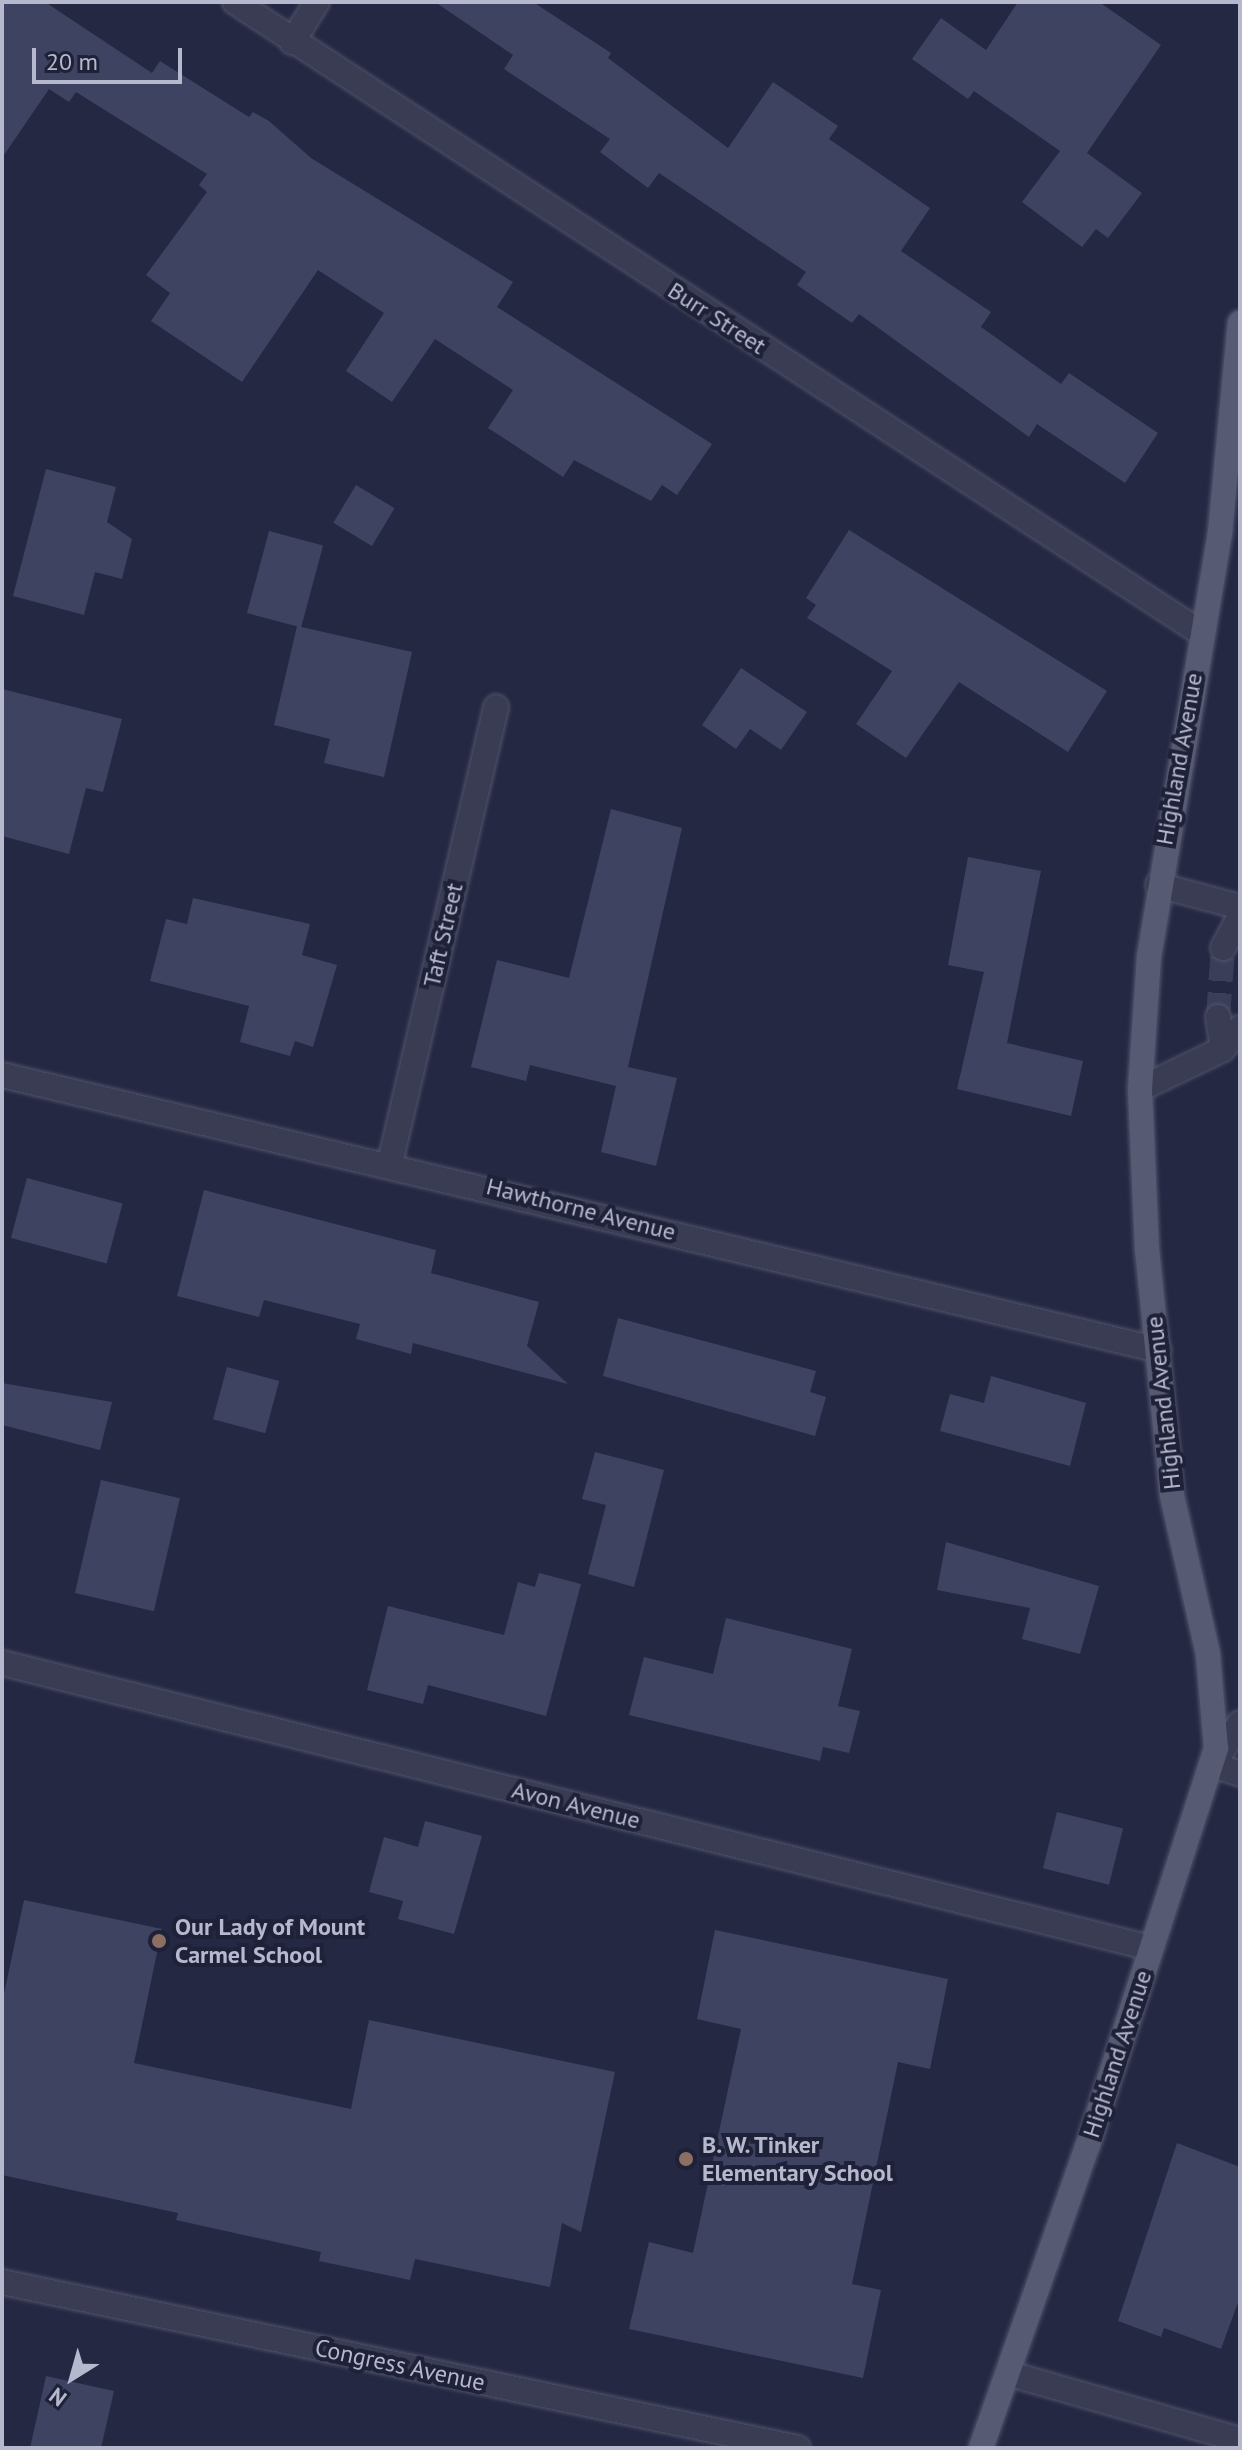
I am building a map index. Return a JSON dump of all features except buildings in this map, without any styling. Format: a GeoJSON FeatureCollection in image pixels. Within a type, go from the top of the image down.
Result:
{"type":"FeatureCollection","features":[{"type":"Feature","properties":{"kind":"main road","name":"Highland Avenue"},"geometry":{"type":"LineString","coordinates":[[981,2448],[1213,1765],[1216,1704],[1177,1524],[1143,1199],[1140,1089],[1158,885],[1232,448],[1240,323]]}},
{"type":"Feature","properties":{"kind":"street","name":"Burr Street"},"geometry":{"type":"LineString","coordinates":[[235,2],[1201,633]]}},
{"type":"Feature","properties":{"kind":"street"},"geometry":{"type":"LineString","coordinates":[[292,42],[317,2]]}},
{"type":"Feature","properties":{"kind":"street","name":"Taft Street"},"geometry":{"type":"LineString","coordinates":[[390,1163],[496,707]]}},
{"type":"Feature","properties":{"kind":"street"},"geometry":{"type":"LineString","coordinates":[[1158,885],[1240,907]]}},
{"type":"Feature","properties":{"kind":"street"},"geometry":{"type":"LineString","coordinates":[[1223,948],[1240,916]]}},
{"type":"Feature","properties":{"kind":"street"},"geometry":{"type":"LineString","coordinates":[[1140,1089],[1223,1049],[1229,1023]]}},
{"type":"Feature","properties":{"kind":"street","name":"Hawthorne Avenue"},"geometry":{"type":"LineString","coordinates":[[2,1075],[390,1163],[1159,1350]]}},
{"type":"Feature","properties":{"kind":"street","name":"Avon Avenue"},"geometry":{"type":"LineString","coordinates":[[2,1663],[1151,1948]]}},
{"type":"Feature","properties":{"kind":"street"},"geometry":{"type":"LineString","coordinates":[[1240,1723],[1213,1765],[1240,1774]]}},
{"type":"Feature","properties":{"kind":"street","name":"Congress Avenue"},"geometry":{"type":"LineString","coordinates":[[2,2282],[798,2448]]}},
{"type":"Feature","properties":{"kind":"street"},"geometry":{"type":"LineString","coordinates":[[1007,2373],[1240,2440]]}},
{"type":"Feature","properties":{"kind":"tunnel"},"geometry":{"type":"LineString","coordinates":[[1218,1017],[1223,948]]}},
{"type":"Feature","properties":{"kind":"place","name":"Our Lady of Mount Carmel School"},"geometry":{"type":"Point","coordinates":[159,1941]}},
{"type":"Feature","properties":{"kind":"place","name":"B. W. Tinker Elementary School"},"geometry":{"type":"Point","coordinates":[686,2159]}}]}
